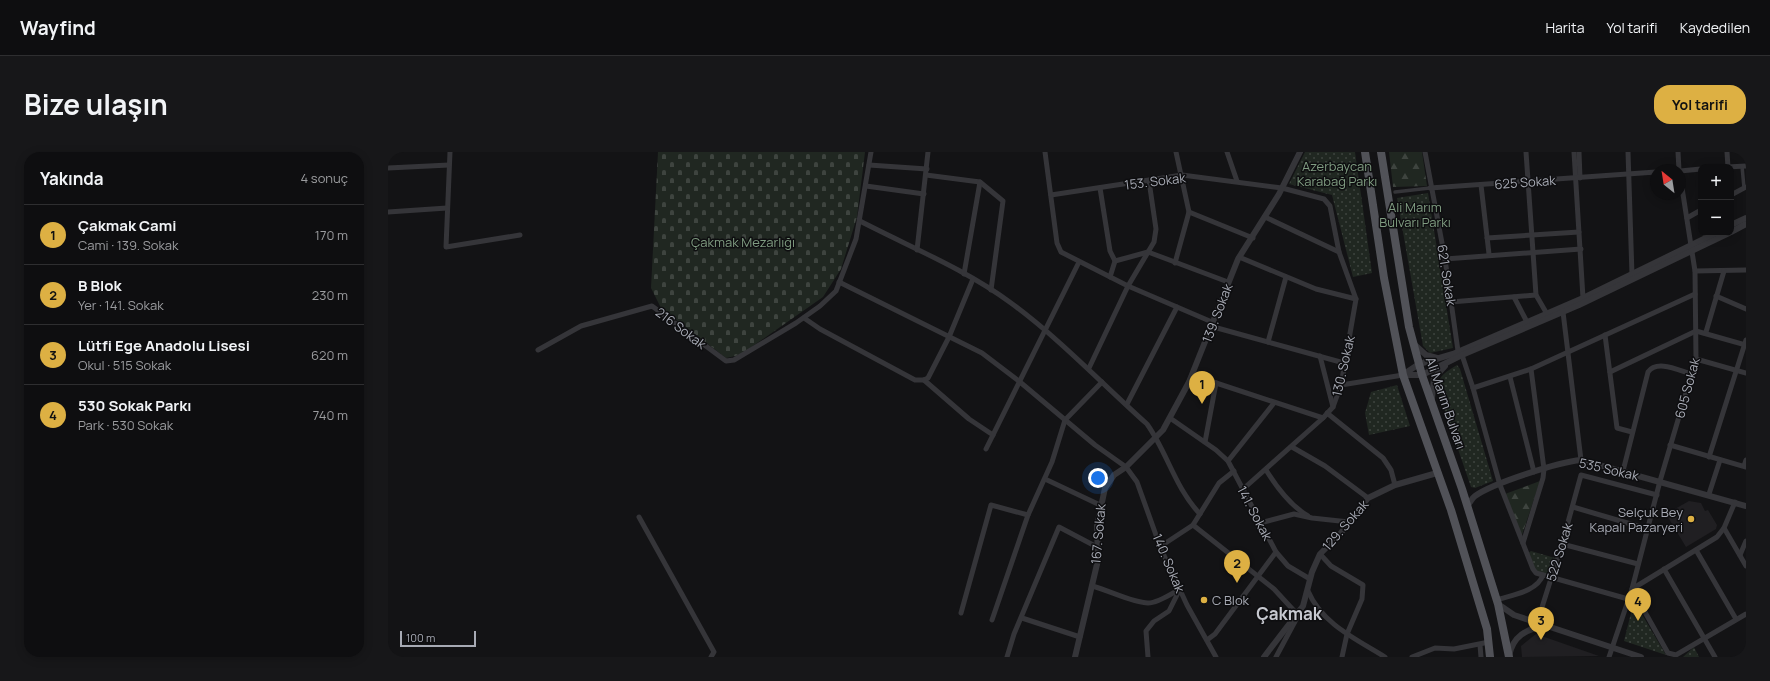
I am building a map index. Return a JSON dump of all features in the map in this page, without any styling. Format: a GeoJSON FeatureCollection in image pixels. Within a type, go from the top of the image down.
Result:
{"type":"FeatureCollection","features":[{"type":"Feature","properties":{"kind":"main road"},"geometry":{"type":"LineString","coordinates":[[1365,152],[1383,271],[1403,375],[1437,473],[1452,510],[1489,642],[1490,657]]}},
{"type":"Feature","properties":{"kind":"main road","name":"Ali Marım Bulvarı"},"geometry":{"type":"LineString","coordinates":[[1381,152],[1398,265],[1414,345],[1422,375],[1462,489],[1497,602],[1509,657]]}},
{"type":"Feature","properties":{"kind":"street"},"geometry":{"type":"LineString","coordinates":[[450,152],[446,247],[520,235]]}},
{"type":"Feature","properties":{"kind":"street"},"geometry":{"type":"LineString","coordinates":[[871,152],[870,165],[856,239],[836,291],[804,318],[820,329],[914,380],[924,380],[928,378],[949,337],[973,279]]}},
{"type":"Feature","properties":{"kind":"street"},"geometry":{"type":"LineString","coordinates":[[917,250],[928,152]]}},
{"type":"Feature","properties":{"kind":"street"},"geometry":{"type":"LineString","coordinates":[[1045,152],[1057,243],[1061,252],[1128,286],[1177,307],[1211,324],[1268,342],[1344,363]]}},
{"type":"Feature","properties":{"kind":"street"},"geometry":{"type":"LineString","coordinates":[[1175,263],[1189,212],[1176,152]]}},
{"type":"Feature","properties":{"kind":"street"},"geometry":{"type":"LineString","coordinates":[[1226,152],[1237,181]]}},
{"type":"Feature","properties":{"kind":"street","name":"139. Sokak"},"geometry":{"type":"LineString","coordinates":[[1126,467],[1163,430],[1170,418],[1192,376],[1211,324],[1239,257],[1253,238],[1282,188],[1300,152]]}},
{"type":"Feature","properties":{"kind":"street","name":"621. Sokak"},"geometry":{"type":"LineString","coordinates":[[1425,152],[1430,188],[1445,259],[1460,353],[1473,388],[1500,485],[1533,569],[1536,573],[1543,575]]}},
{"type":"Feature","properties":{"kind":"street"},"geometry":{"type":"LineString","coordinates":[[1526,152],[1536,295],[1547,314]]}},
{"type":"Feature","properties":{"kind":"street"},"geometry":{"type":"LineString","coordinates":[[1574,152],[1577,178],[1583,298]]}},
{"type":"Feature","properties":{"kind":"street"},"geometry":{"type":"LineString","coordinates":[[1577,178],[1579,152]]}},
{"type":"Feature","properties":{"kind":"street"},"geometry":{"type":"LineString","coordinates":[[1628,152],[1632,275]]}},
{"type":"Feature","properties":{"kind":"street"},"geometry":{"type":"LineString","coordinates":[[1678,152],[1679,164]]}},
{"type":"Feature","properties":{"kind":"street"},"geometry":{"type":"LineString","coordinates":[[1727,152],[1728,164]]}},
{"type":"Feature","properties":{"kind":"street"},"geometry":{"type":"LineString","coordinates":[[388,168],[449,165]]}},
{"type":"Feature","properties":{"kind":"street"},"geometry":{"type":"LineString","coordinates":[[870,165],[926,172],[980,182],[1003,201],[991,290]]}},
{"type":"Feature","properties":{"kind":"street"},"geometry":{"type":"LineString","coordinates":[[1734,167],[1744,166],[1745,188],[1734,194]]}},
{"type":"Feature","properties":{"kind":"street"},"geometry":{"type":"LineString","coordinates":[[1686,170],[1698,169]]}},
{"type":"Feature","properties":{"kind":"street","name":"625 Sokak"},"geometry":{"type":"LineString","coordinates":[[1395,192],[1430,188],[1650,172]]}},
{"type":"Feature","properties":{"kind":"street","name":"153. Sokak"},"geometry":{"type":"LineString","coordinates":[[1051,195],[1182,175],[1282,188],[1317,197],[1324,200],[1330,206],[1338,252]]}},
{"type":"Feature","properties":{"kind":"street"},"geometry":{"type":"LineString","coordinates":[[1089,368],[1128,286],[1154,242],[1156,229],[1149,181]]}},
{"type":"Feature","properties":{"kind":"street"},"geometry":{"type":"LineString","coordinates":[[964,274],[980,182]]}},
{"type":"Feature","properties":{"kind":"street"},"geometry":{"type":"LineString","coordinates":[[1481,185],[1489,254]]}},
{"type":"Feature","properties":{"kind":"street"},"geometry":{"type":"LineString","coordinates":[[866,186],[924,194]]}},
{"type":"Feature","properties":{"kind":"street"},"geometry":{"type":"LineString","coordinates":[[1100,188],[1110,251],[1115,261],[1110,277]]}},
{"type":"Feature","properties":{"kind":"street","name":"605 Sokak"},"geometry":{"type":"LineString","coordinates":[[1609,657],[1632,589],[1670,445],[1696,359],[1695,271],[1684,200]]}},
{"type":"Feature","properties":{"kind":"street"},"geometry":{"type":"LineString","coordinates":[[388,212],[448,208]]}},
{"type":"Feature","properties":{"kind":"street"},"geometry":{"type":"LineString","coordinates":[[1189,212],[1253,238]]}},
{"type":"Feature","properties":{"kind":"street"},"geometry":{"type":"LineString","coordinates":[[1687,218],[1698,212]]}},
{"type":"Feature","properties":{"kind":"street"},"geometry":{"type":"LineString","coordinates":[[1265,217],[1338,252],[1356,299]]}},
{"type":"Feature","properties":{"kind":"street"},"geometry":{"type":"LineString","coordinates":[[1734,224],[1746,218]]}},
{"type":"Feature","properties":{"kind":"street"},"geometry":{"type":"LineString","coordinates":[[860,221],[973,279],[1010,302],[1046,330],[1089,368],[1146,424],[1156,437],[1183,491],[1200,514]]}},
{"type":"Feature","properties":{"kind":"street"},"geometry":{"type":"LineString","coordinates":[[1734,230],[1746,224]]}},
{"type":"Feature","properties":{"kind":"street"},"geometry":{"type":"LineString","coordinates":[[1487,238],[1579,232]]}},
{"type":"Feature","properties":{"kind":"street"},"geometry":{"type":"LineString","coordinates":[[1460,353],[1563,312],[1692,248],[1711,236]]}},
{"type":"Feature","properties":{"kind":"street"},"geometry":{"type":"LineString","coordinates":[[1341,385],[1403,375],[1422,375],[1460,353],[1720,236]]}},
{"type":"Feature","properties":{"kind":"street"},"geometry":{"type":"LineString","coordinates":[[1445,259],[1489,254],[1581,249]]}},
{"type":"Feature","properties":{"kind":"street"},"geometry":{"type":"LineString","coordinates":[[1115,261],[1148,252],[1228,282]]}},
{"type":"Feature","properties":{"kind":"street"},"geometry":{"type":"LineString","coordinates":[[1239,257],[1316,289],[1356,299]]}},
{"type":"Feature","properties":{"kind":"street"},"geometry":{"type":"LineString","coordinates":[[986,449],[1079,262]]}},
{"type":"Feature","properties":{"kind":"street"},"geometry":{"type":"LineString","coordinates":[[1706,332],[1724,270]]}},
{"type":"Feature","properties":{"kind":"street"},"geometry":{"type":"LineString","coordinates":[[1695,271],[1746,270]]}},
{"type":"Feature","properties":{"kind":"street"},"geometry":{"type":"LineString","coordinates":[[1268,342],[1286,277]]}},
{"type":"Feature","properties":{"kind":"street","name":"140. Sokak"},"geometry":{"type":"LineString","coordinates":[[839,282],[982,353],[1126,467],[1137,482],[1161,546],[1180,589],[1216,657]]}},
{"type":"Feature","properties":{"kind":"street"},"geometry":{"type":"LineString","coordinates":[[1473,388],[1531,369],[1695,294]]}},
{"type":"Feature","properties":{"kind":"street"},"geometry":{"type":"LineString","coordinates":[[1451,302],[1536,295]]}},
{"type":"Feature","properties":{"kind":"street"},"geometry":{"type":"LineString","coordinates":[[1716,296],[1746,309]]}},
{"type":"Feature","properties":{"kind":"street"},"geometry":{"type":"LineString","coordinates":[[1514,297],[1527,322]]}},
{"type":"Feature","properties":{"kind":"street","name":"130. Sokak"},"geometry":{"type":"LineString","coordinates":[[1242,490],[1292,447],[1333,407],[1341,385],[1356,299]]}},
{"type":"Feature","properties":{"kind":"street","name":"216 Sokak"},"geometry":{"type":"LineString","coordinates":[[538,350],[581,326],[652,306],[726,361],[734,360],[804,318]]}},
{"type":"Feature","properties":{"kind":"street"},"geometry":{"type":"LineString","coordinates":[[1127,404],[1177,307]]}},
{"type":"Feature","properties":{"kind":"street"},"geometry":{"type":"LineString","coordinates":[[1563,312],[1581,460]]}},
{"type":"Feature","properties":{"kind":"street"},"geometry":{"type":"LineString","coordinates":[[1610,372],[1696,331],[1706,332],[1746,343],[1709,457]]}},
{"type":"Feature","properties":{"kind":"street"},"geometry":{"type":"LineString","coordinates":[[1605,335],[1617,428],[1632,432]]}},
{"type":"Feature","properties":{"kind":"street"},"geometry":{"type":"LineString","coordinates":[[1414,345],[1432,358],[1448,359]]}},
{"type":"Feature","properties":{"kind":"street"},"geometry":{"type":"LineString","coordinates":[[1320,356],[1333,407]]}},
{"type":"Feature","properties":{"kind":"street"},"geometry":{"type":"LineString","coordinates":[[1403,375],[1419,364],[1448,359]]}},
{"type":"Feature","properties":{"kind":"street"},"geometry":{"type":"LineString","coordinates":[[1432,400],[1434,378],[1448,359]]}},
{"type":"Feature","properties":{"kind":"street"},"geometry":{"type":"LineString","coordinates":[[1696,359],[1746,373]]}},
{"type":"Feature","properties":{"kind":"street"},"geometry":{"type":"LineString","coordinates":[[1622,471],[1648,372],[1653,366],[1664,366],[1692,374]]}},
{"type":"Feature","properties":{"kind":"street"},"geometry":{"type":"LineString","coordinates":[[1523,543],[1543,478],[1544,469],[1531,369]]}},
{"type":"Feature","properties":{"kind":"street"},"geometry":{"type":"LineString","coordinates":[[1192,376],[1323,418]]}},
{"type":"Feature","properties":{"kind":"street"},"geometry":{"type":"LineString","coordinates":[[1510,377],[1534,472]]}},
{"type":"Feature","properties":{"kind":"street"},"geometry":{"type":"LineString","coordinates":[[924,380],[969,419],[993,435]]}},
{"type":"Feature","properties":{"kind":"street"},"geometry":{"type":"LineString","coordinates":[[992,620],[1028,515],[1052,462],[1065,420],[1102,382]]}},
{"type":"Feature","properties":{"kind":"street"},"geometry":{"type":"LineString","coordinates":[[1205,442],[1216,383]]}},
{"type":"Feature","properties":{"kind":"street"},"geometry":{"type":"LineString","coordinates":[[1228,461],[1274,403]]}},
{"type":"Feature","properties":{"kind":"street"},"geometry":{"type":"LineString","coordinates":[[1327,414],[1383,458],[1391,470],[1395,485]]}},
{"type":"Feature","properties":{"kind":"street","name":"141. Sokak"},"geometry":{"type":"LineString","coordinates":[[1170,418],[1205,442],[1228,461],[1276,552],[1215,634],[1207,640]]}},
{"type":"Feature","properties":{"kind":"street"},"geometry":{"type":"LineString","coordinates":[[1670,445],[1745,467],[1746,460]]}},
{"type":"Feature","properties":{"kind":"street"},"geometry":{"type":"LineString","coordinates":[[1292,447],[1325,466],[1368,498]]}},
{"type":"Feature","properties":{"kind":"street","name":"535 Sokak"},"geometry":{"type":"LineString","coordinates":[[1475,496],[1562,462],[1581,460],[1709,494],[1746,506]]}},
{"type":"Feature","properties":{"kind":"street"},"geometry":{"type":"LineString","coordinates":[[1709,494],[1720,460]]}},
{"type":"Feature","properties":{"kind":"street","name":"167. Sokak"},"geometry":{"type":"LineString","coordinates":[[1075,657],[1098,560],[1097,526],[1100,505],[1105,488],[1114,475],[1126,467]]}},
{"type":"Feature","properties":{"kind":"street"},"geometry":{"type":"LineString","coordinates":[[1266,470],[1273,481],[1299,510],[1312,518]]}},
{"type":"Feature","properties":{"kind":"street"},"geometry":{"type":"LineString","coordinates":[[1161,546],[1193,526],[1219,483],[1234,471]]}},
{"type":"Feature","properties":{"kind":"street","name":"129. Sokak"},"geometry":{"type":"LineString","coordinates":[[1264,657],[1303,606],[1310,579],[1320,554],[1368,498],[1395,485],[1437,473]]}},
{"type":"Feature","properties":{"kind":"street","name":"522 Sokak"},"geometry":{"type":"LineString","coordinates":[[1537,625],[1562,544],[1580,475],[1657,495]]}},
{"type":"Feature","properties":{"kind":"street"},"geometry":{"type":"LineString","coordinates":[[1045,479],[1100,505]]}},
{"type":"Feature","properties":{"kind":"street"},"geometry":{"type":"LineString","coordinates":[[1462,489],[1475,496],[1467,506]]}},
{"type":"Feature","properties":{"kind":"street"},"geometry":{"type":"LineString","coordinates":[[1735,502],[1724,528],[1717,537],[1632,589],[1668,653],[1676,655],[1746,614]]}},
{"type":"Feature","properties":{"kind":"street"},"geometry":{"type":"LineString","coordinates":[[961,613],[991,505],[1028,515]]}},
{"type":"Feature","properties":{"kind":"street"},"geometry":{"type":"LineString","coordinates":[[1572,507],[1648,529]]}},
{"type":"Feature","properties":{"kind":"street"},"geometry":{"type":"LineString","coordinates":[[1260,523],[1294,514],[1312,518],[1349,522]]}},
{"type":"Feature","properties":{"kind":"street"},"geometry":{"type":"LineString","coordinates":[[639,517],[714,652],[711,657]]}},
{"type":"Feature","properties":{"kind":"street"},"geometry":{"type":"LineString","coordinates":[[1193,526],[1274,589],[1297,614]]}},
{"type":"Feature","properties":{"kind":"street"},"geometry":{"type":"LineString","coordinates":[[1007,657],[1059,527],[1097,547]]}},
{"type":"Feature","properties":{"kind":"street"},"geometry":{"type":"LineString","coordinates":[[1724,528],[1746,566]]}},
{"type":"Feature","properties":{"kind":"street"},"geometry":{"type":"LineString","coordinates":[[1740,555],[1746,541]]}},
{"type":"Feature","properties":{"kind":"street"},"geometry":{"type":"LineString","coordinates":[[1562,544],[1638,564]]}},
{"type":"Feature","properties":{"kind":"street"},"geometry":{"type":"LineString","coordinates":[[1696,550],[1736,619]]}},
{"type":"Feature","properties":{"kind":"street"},"geometry":{"type":"LineString","coordinates":[[1276,552],[1288,566],[1310,579]]}},
{"type":"Feature","properties":{"kind":"street"},"geometry":{"type":"LineString","coordinates":[[1320,554],[1331,566],[1363,585],[1362,600],[1347,634],[1342,657]]}},
{"type":"Feature","properties":{"kind":"street"},"geometry":{"type":"LineString","coordinates":[[1664,569],[1715,657]]}},
{"type":"Feature","properties":{"kind":"street"},"geometry":{"type":"LineString","coordinates":[[1628,599],[1543,575],[1541,580],[1535,586],[1497,602],[1514,615],[1537,625],[1546,626],[1642,657]]}},
{"type":"Feature","properties":{"kind":"street"},"geometry":{"type":"LineString","coordinates":[[1092,586],[1108,590],[1137,601],[1149,603],[1180,589]]}},
{"type":"Feature","properties":{"kind":"street"},"geometry":{"type":"LineString","coordinates":[[1148,657],[1146,631],[1154,621],[1169,611],[1180,589]]}},
{"type":"Feature","properties":{"kind":"street"},"geometry":{"type":"LineString","coordinates":[[1308,591],[1314,605],[1323,616],[1347,634],[1386,657]]}},
{"type":"Feature","properties":{"kind":"street"},"geometry":{"type":"LineString","coordinates":[[1276,657],[1303,606]]}},
{"type":"Feature","properties":{"kind":"street"},"geometry":{"type":"LineString","coordinates":[[1022,618],[1080,636]]}},
{"type":"Feature","properties":{"kind":"street"},"geometry":{"type":"LineString","coordinates":[[1509,657],[1511,649],[1517,639],[1537,625]]}},
{"type":"Feature","properties":{"kind":"street"},"geometry":{"type":"LineString","coordinates":[[1412,657],[1435,648],[1454,649],[1489,642]]}},
{"type":"Feature","properties":{"kind":"street"},"geometry":{"type":"LineString","coordinates":[[1480,645],[1481,657]]}},
{"type":"Feature","properties":{"kind":"shaded area","name":"Selçuk Bey Kapalı Pazaryeri"},"geometry":{"type":"Polygon","coordinates":[[[1689,501],[1701,503],[1705,511],[1708,510],[1717,525],[1716,529],[1686,547],[1666,514],[1689,501]]]}},
{"type":"Feature","properties":{"kind":"shaded area"},"geometry":{"type":"Polygon","coordinates":[[[1536,634],[1599,656],[1522,657],[1521,646],[1536,634]]]}},
{"type":"Feature","properties":{"kind":"green space","name":"Çakmak Mezarlığı"},"geometry":{"type":"Polygon","coordinates":[[[658,152],[865,152],[857,217],[841,269],[823,297],[740,355],[726,358],[661,308],[651,288],[658,152]]]}},
{"type":"Feature","properties":{"kind":"green space","name":"Azerbaycan Karabağ Parkı"},"geometry":{"type":"Polygon","coordinates":[[[1305,152],[1355,152],[1372,273],[1353,277],[1332,195],[1289,184],[1305,152]]]}},
{"type":"Feature","properties":{"kind":"green space","name":"Ali Marım Bulvarı Parkı"},"geometry":{"type":"Polygon","coordinates":[[[1389,152],[1422,152],[1427,186],[1393,187],[1389,152]]]}},
{"type":"Feature","properties":{"kind":"green space","name":"Ali Marım Bulvarı Parkı"},"geometry":{"type":"Polygon","coordinates":[[[1428,193],[1453,348],[1430,353],[1423,346],[1397,198],[1428,193]]]}},
{"type":"Feature","properties":{"kind":"green space"},"geometry":{"type":"Polygon","coordinates":[[[1457,365],[1460,369],[1493,481],[1475,488],[1471,487],[1437,388],[1441,377],[1457,365]]]}},
{"type":"Feature","properties":{"kind":"green space"},"geometry":{"type":"Polygon","coordinates":[[[1397,385],[1410,426],[1369,435],[1365,413],[1371,392],[1397,385]]]}},
{"type":"Feature","properties":{"kind":"green space"},"geometry":{"type":"Polygon","coordinates":[[[1540,481],[1522,535],[1520,534],[1505,494],[1540,481]]]}},
{"type":"Feature","properties":{"kind":"green space"},"geometry":{"type":"Polygon","coordinates":[[[1531,551],[1555,558],[1549,576],[1536,572],[1528,553],[1531,551]]]}},
{"type":"Feature","properties":{"kind":"green space"},"geometry":{"type":"Polygon","coordinates":[[[1634,601],[1666,655],[1624,641],[1634,601]]]}},
{"type":"Feature","properties":{"kind":"green space"},"geometry":{"type":"Polygon","coordinates":[[[1694,647],[1699,657],[1683,657],[1694,647]]]}},
{"type":"Feature","properties":{"kind":"place","name":"Çakmak Cami"},"geometry":{"type":"Point","coordinates":[1202,404]}},
{"type":"Feature","properties":{"kind":"place","name":"Selçuk Bey Kapalı Pazaryeri"},"geometry":{"type":"Point","coordinates":[1691,519]}},
{"type":"Feature","properties":{"kind":"place","name":"B Blok"},"geometry":{"type":"Point","coordinates":[1237,583]}},
{"type":"Feature","properties":{"kind":"place","name":"C Blok"},"geometry":{"type":"Point","coordinates":[1204,600]}},
{"type":"Feature","properties":{"kind":"place","name":"530 Sokak Parkı"},"geometry":{"type":"Point","coordinates":[1638,621]}},
{"type":"Feature","properties":{"kind":"place","name":"Lütfi Ege Anadolu Lisesi"},"geometry":{"type":"Point","coordinates":[1541,640]}},
{"type":"Feature","properties":{"kind":"district","name":"Çakmak"},"geometry":{"type":"Point","coordinates":[1289,613]}}]}
